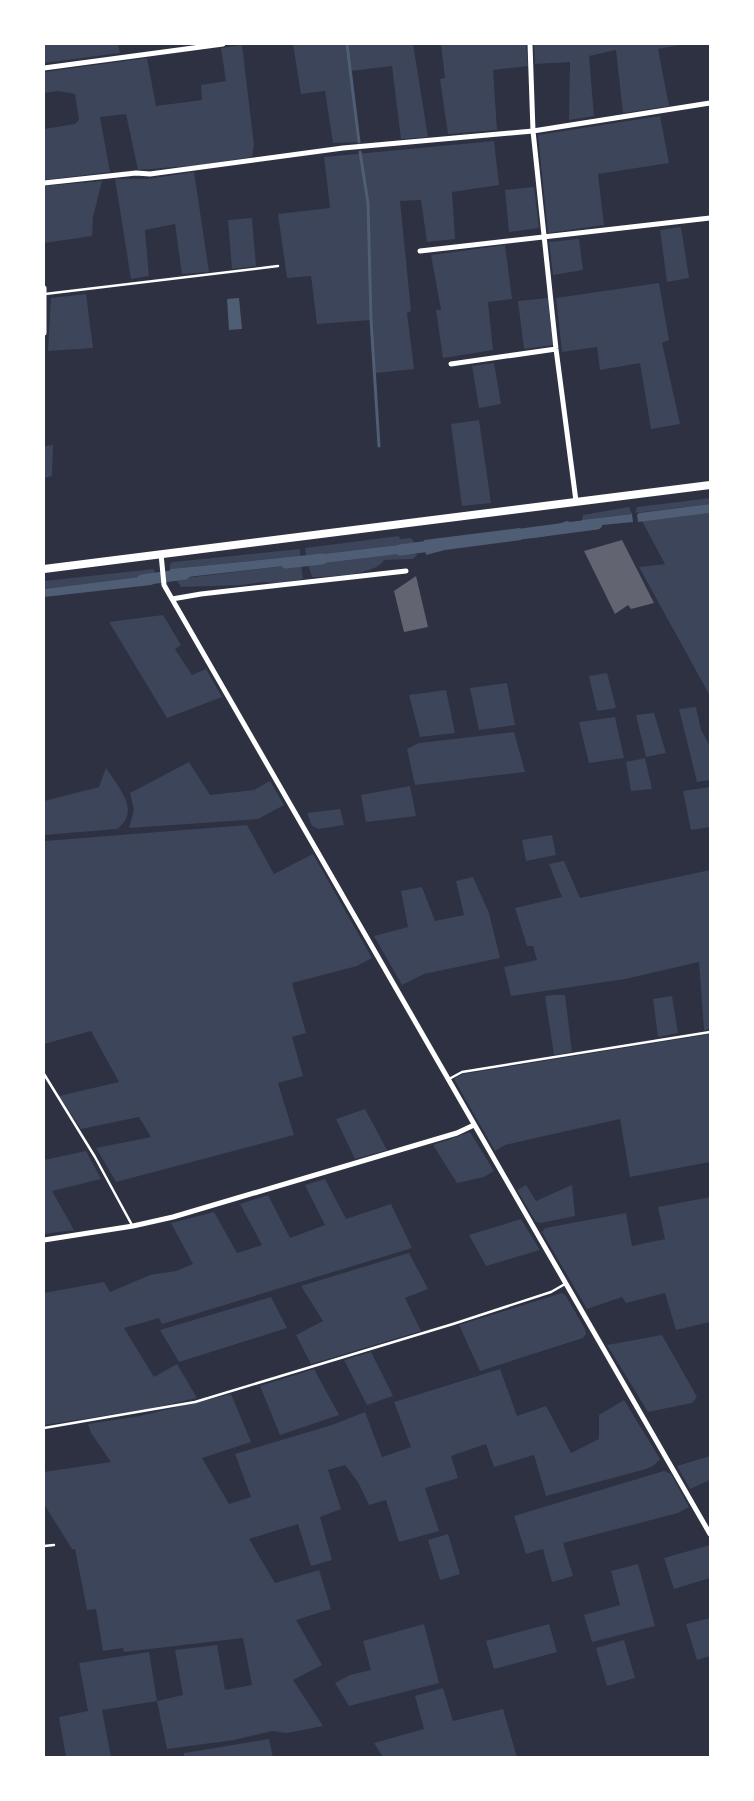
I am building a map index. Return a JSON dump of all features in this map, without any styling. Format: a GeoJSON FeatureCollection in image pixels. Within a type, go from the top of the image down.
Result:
{"type":"FeatureCollection","features":[{"type":"Feature","properties":{"kind":"main road"},"geometry":{"type":"LineString","coordinates":[[44,569],[710,485]]}},
{"type":"Feature","properties":{"kind":"street"},"geometry":{"type":"LineString","coordinates":[[44,68],[223,44]]}},
{"type":"Feature","properties":{"kind":"street"},"geometry":{"type":"LineString","coordinates":[[530,44],[534,131],[556,349],[576,501]]}},
{"type":"Feature","properties":{"kind":"street"},"geometry":{"type":"LineString","coordinates":[[44,183],[136,173],[150,174],[378,145],[534,131],[710,103]]}},
{"type":"Feature","properties":{"kind":"street"},"geometry":{"type":"LineString","coordinates":[[420,251],[710,218]]}},
{"type":"Feature","properties":{"kind":"street"},"geometry":{"type":"LineString","coordinates":[[44,288],[44,333]]}},
{"type":"Feature","properties":{"kind":"street"},"geometry":{"type":"LineString","coordinates":[[451,364],[556,349]]}},
{"type":"Feature","properties":{"kind":"street"},"geometry":{"type":"LineString","coordinates":[[161,554],[164,585],[172,600],[279,782],[710,1534]]}},
{"type":"Feature","properties":{"kind":"street"},"geometry":{"type":"LineString","coordinates":[[172,600],[201,594],[406,571]]}},
{"type":"Feature","properties":{"kind":"street"},"geometry":{"type":"LineString","coordinates":[[44,1240],[133,1226],[228,1202],[333,1172],[457,1133],[474,1125]]}},
{"type":"Feature","properties":{"kind":"lane"},"geometry":{"type":"LineString","coordinates":[[45,294],[278,266]]}},
{"type":"Feature","properties":{"kind":"lane"},"geometry":{"type":"LineString","coordinates":[[448,1079],[462,1072],[710,1032]]}},
{"type":"Feature","properties":{"kind":"lane"},"geometry":{"type":"LineString","coordinates":[[44,1074],[95,1157],[133,1226]]}},
{"type":"Feature","properties":{"kind":"lane"},"geometry":{"type":"LineString","coordinates":[[44,1428],[195,1402],[453,1324],[550,1292],[566,1284]]}},
{"type":"Feature","properties":{"kind":"lane"},"geometry":{"type":"LineString","coordinates":[[44,1546],[54,1545]]}},
{"type":"Feature","properties":{"kind":"shaded area"},"geometry":{"type":"Polygon","coordinates":[[[44,44],[118,44],[120,53],[44,63],[44,44]]]}},
{"type":"Feature","properties":{"kind":"shaded area"},"geometry":{"type":"Polygon","coordinates":[[[293,44],[413,44],[428,137],[401,139],[392,66],[350,71],[359,142],[333,143],[325,91],[301,94],[293,44]]]}},
{"type":"Feature","properties":{"kind":"shaded area"},"geometry":{"type":"Polygon","coordinates":[[[441,44],[526,44],[528,66],[493,70],[497,130],[448,134],[440,79],[445,78],[441,44]]]}},
{"type":"Feature","properties":{"kind":"shaded area"},"geometry":{"type":"Polygon","coordinates":[[[534,44],[685,44],[658,49],[669,106],[623,113],[616,50],[589,56],[594,116],[569,120],[570,62],[535,64],[534,44]]]}},
{"type":"Feature","properties":{"kind":"shaded area"},"geometry":{"type":"Polygon","coordinates":[[[242,45],[254,145],[252,157],[200,165],[138,170],[126,114],[100,117],[110,172],[44,180],[44,129],[75,124],[79,120],[75,94],[58,91],[44,93],[44,72],[147,58],[156,106],[202,100],[201,85],[226,81],[221,48],[242,45]]]}},
{"type":"Feature","properties":{"kind":"shaded area"},"geometry":{"type":"Polygon","coordinates":[[[660,116],[669,163],[598,174],[604,225],[548,233],[538,135],[660,116]]]}},
{"type":"Feature","properties":{"kind":"shaded area"},"geometry":{"type":"Polygon","coordinates":[[[494,141],[499,185],[452,192],[455,239],[427,242],[421,200],[400,201],[411,311],[407,313],[414,369],[375,373],[371,320],[317,324],[311,276],[287,278],[278,214],[330,208],[324,157],[494,141]]]}},
{"type":"Feature","properties":{"kind":"shaded area"},"geometry":{"type":"Polygon","coordinates":[[[194,172],[209,272],[182,274],[175,224],[145,230],[149,276],[131,279],[115,179],[147,179],[194,172]]]}},
{"type":"Feature","properties":{"kind":"shaded area"},"geometry":{"type":"Polygon","coordinates":[[[102,181],[93,217],[92,236],[44,243],[44,186],[102,181]]]}},
{"type":"Feature","properties":{"kind":"shaded area"},"geometry":{"type":"Polygon","coordinates":[[[534,187],[539,228],[509,232],[505,190],[534,187]]]}},
{"type":"Feature","properties":{"kind":"shaded area"},"geometry":{"type":"Polygon","coordinates":[[[252,218],[256,266],[232,269],[228,220],[252,218]]]}},
{"type":"Feature","properties":{"kind":"shaded area"},"geometry":{"type":"Polygon","coordinates":[[[681,227],[689,278],[667,282],[660,230],[681,227]]]}},
{"type":"Feature","properties":{"kind":"shaded area"},"geometry":{"type":"Polygon","coordinates":[[[579,239],[583,270],[553,275],[549,242],[579,239]]]}},
{"type":"Feature","properties":{"kind":"shaded area"},"geometry":{"type":"Polygon","coordinates":[[[505,245],[512,299],[488,302],[493,350],[443,358],[436,310],[441,310],[431,255],[505,245]]]}},
{"type":"Feature","properties":{"kind":"shaded area"},"geometry":{"type":"Polygon","coordinates":[[[659,283],[669,340],[662,343],[680,424],[651,429],[640,363],[600,370],[597,347],[562,352],[556,298],[659,283]]]}},
{"type":"Feature","properties":{"kind":"shaded area"},"geometry":{"type":"Polygon","coordinates":[[[86,294],[93,348],[48,351],[51,298],[86,294]]]}},
{"type":"Feature","properties":{"kind":"shaded area"},"geometry":{"type":"Polygon","coordinates":[[[239,298],[242,329],[229,330],[227,299],[239,298]]]}},
{"type":"Feature","properties":{"kind":"shaded area"},"geometry":{"type":"Polygon","coordinates":[[[548,298],[553,345],[524,349],[518,301],[548,298]]]}},
{"type":"Feature","properties":{"kind":"shaded area"},"geometry":{"type":"Polygon","coordinates":[[[494,363],[501,404],[479,408],[472,366],[494,363]]]}},
{"type":"Feature","properties":{"kind":"shaded area"},"geometry":{"type":"Polygon","coordinates":[[[479,420],[491,503],[462,506],[451,424],[479,420]]]}},
{"type":"Feature","properties":{"kind":"shaded area"},"geometry":{"type":"Polygon","coordinates":[[[53,445],[52,476],[44,478],[44,446],[53,445]]]}},
{"type":"Feature","properties":{"kind":"shaded area"},"geometry":{"type":"Polygon","coordinates":[[[710,498],[710,504],[635,513],[637,507],[710,498]]]}},
{"type":"Feature","properties":{"kind":"shaded area"},"geometry":{"type":"Polygon","coordinates":[[[710,504],[710,513],[638,522],[637,515],[639,513],[710,504]]]}},
{"type":"Feature","properties":{"kind":"shaded area"},"geometry":{"type":"Polygon","coordinates":[[[629,507],[632,514],[582,520],[583,515],[629,507]]]}},
{"type":"Feature","properties":{"kind":"shaded area"},"geometry":{"type":"Polygon","coordinates":[[[710,513],[710,696],[639,567],[665,564],[642,521],[710,513]]]}},
{"type":"Feature","properties":{"kind":"shaded area"},"geometry":{"type":"Polygon","coordinates":[[[632,514],[633,522],[582,527],[582,520],[632,514]]]}},
{"type":"Feature","properties":{"kind":"shaded area"},"geometry":{"type":"Polygon","coordinates":[[[567,521],[570,522],[571,532],[533,538],[532,527],[552,526],[567,521]]]}},
{"type":"Feature","properties":{"kind":"shaded area"},"geometry":{"type":"Polygon","coordinates":[[[520,528],[521,540],[445,550],[426,555],[424,540],[520,528]]]}},
{"type":"Feature","properties":{"kind":"shaded area"},"geometry":{"type":"Polygon","coordinates":[[[399,536],[400,539],[411,538],[415,543],[306,556],[305,548],[399,536]]]}},
{"type":"Feature","properties":{"kind":"shaded area"},"geometry":{"type":"Polygon","coordinates":[[[415,543],[416,552],[308,565],[306,556],[415,543]]]}},
{"type":"Feature","properties":{"kind":"shaded area"},"geometry":{"type":"Polygon","coordinates":[[[300,549],[300,556],[170,569],[170,564],[173,562],[300,549]]]}},
{"type":"Feature","properties":{"kind":"shaded area"},"geometry":{"type":"Polygon","coordinates":[[[416,552],[417,555],[413,559],[384,560],[372,569],[340,576],[312,577],[308,565],[416,552]]]}},
{"type":"Feature","properties":{"kind":"shaded area"},"geometry":{"type":"Polygon","coordinates":[[[300,556],[301,564],[179,578],[174,581],[170,569],[300,556]]]}},
{"type":"Feature","properties":{"kind":"shaded area"},"geometry":{"type":"Polygon","coordinates":[[[301,564],[303,579],[280,583],[262,582],[242,585],[181,587],[177,581],[178,579],[301,564]]]}},
{"type":"Feature","properties":{"kind":"shaded area"},"geometry":{"type":"Polygon","coordinates":[[[154,569],[155,575],[44,589],[44,581],[154,569]]]}},
{"type":"Feature","properties":{"kind":"shaded area"},"geometry":{"type":"Polygon","coordinates":[[[155,575],[156,583],[151,585],[44,597],[44,589],[155,575]]]}},
{"type":"Feature","properties":{"kind":"shaded area"},"geometry":{"type":"Polygon","coordinates":[[[163,615],[181,645],[175,649],[192,675],[206,669],[222,697],[167,718],[109,622],[163,615]]]}},
{"type":"Feature","properties":{"kind":"shaded area"},"geometry":{"type":"Polygon","coordinates":[[[607,673],[616,708],[597,711],[589,676],[607,673]]]}},
{"type":"Feature","properties":{"kind":"shaded area"},"geometry":{"type":"Polygon","coordinates":[[[507,683],[515,725],[479,730],[470,688],[507,683]]]}},
{"type":"Feature","properties":{"kind":"shaded area"},"geometry":{"type":"Polygon","coordinates":[[[446,690],[455,733],[420,737],[409,695],[446,690]]]}},
{"type":"Feature","properties":{"kind":"shaded area"},"geometry":{"type":"Polygon","coordinates":[[[696,707],[701,730],[710,746],[710,780],[697,782],[679,709],[696,707]]]}},
{"type":"Feature","properties":{"kind":"shaded area"},"geometry":{"type":"Polygon","coordinates":[[[654,713],[666,753],[646,757],[636,715],[654,713]]]}},
{"type":"Feature","properties":{"kind":"shaded area"},"geometry":{"type":"Polygon","coordinates":[[[615,717],[624,758],[589,763],[579,722],[615,717]]]}},
{"type":"Feature","properties":{"kind":"shaded area"},"geometry":{"type":"Polygon","coordinates":[[[514,732],[525,772],[415,785],[407,749],[419,743],[514,732]]]}},
{"type":"Feature","properties":{"kind":"shaded area"},"geometry":{"type":"Polygon","coordinates":[[[645,758],[652,789],[631,791],[626,762],[645,758]]]}},
{"type":"Feature","properties":{"kind":"shaded area"},"geometry":{"type":"Polygon","coordinates":[[[189,762],[210,795],[254,790],[270,781],[284,805],[258,819],[129,828],[134,810],[130,793],[189,762]]]}},
{"type":"Feature","properties":{"kind":"shaded area"},"geometry":{"type":"Polygon","coordinates":[[[106,768],[121,791],[128,807],[128,815],[124,822],[117,829],[44,835],[44,801],[99,787],[106,768]]]}},
{"type":"Feature","properties":{"kind":"shaded area"},"geometry":{"type":"Polygon","coordinates":[[[410,786],[416,816],[366,822],[361,795],[410,786]]]}},
{"type":"Feature","properties":{"kind":"shaded area"},"geometry":{"type":"Polygon","coordinates":[[[710,787],[710,827],[691,830],[683,791],[710,787]]]}},
{"type":"Feature","properties":{"kind":"shaded area"},"geometry":{"type":"Polygon","coordinates":[[[340,809],[344,825],[319,829],[312,826],[307,813],[340,809]]]}},
{"type":"Feature","properties":{"kind":"shaded area"},"geometry":{"type":"Polygon","coordinates":[[[247,825],[274,874],[313,854],[372,958],[357,966],[292,983],[306,1033],[292,1037],[303,1076],[278,1083],[294,1135],[116,1182],[96,1148],[151,1137],[139,1117],[81,1129],[59,1096],[119,1082],[91,1031],[44,1044],[44,841],[247,825]]]}},
{"type":"Feature","properties":{"kind":"shaded area"},"geometry":{"type":"Polygon","coordinates":[[[552,835],[556,855],[526,861],[522,840],[552,835]]]}},
{"type":"Feature","properties":{"kind":"shaded area"},"geometry":{"type":"Polygon","coordinates":[[[564,861],[580,898],[710,870],[710,1029],[704,1030],[699,962],[625,979],[511,996],[504,967],[537,960],[533,946],[527,946],[515,908],[562,897],[549,864],[564,861]]]}},
{"type":"Feature","properties":{"kind":"shaded area"},"geometry":{"type":"Polygon","coordinates":[[[473,877],[489,913],[500,958],[424,974],[402,985],[374,936],[408,927],[401,891],[422,887],[435,921],[464,915],[456,881],[473,877]]]}},
{"type":"Feature","properties":{"kind":"shaded area"},"geometry":{"type":"Polygon","coordinates":[[[565,995],[572,1052],[554,1055],[545,996],[565,995]]]}},
{"type":"Feature","properties":{"kind":"shaded area"},"geometry":{"type":"Polygon","coordinates":[[[672,996],[678,1033],[658,1037],[653,999],[672,996]]]}},
{"type":"Feature","properties":{"kind":"shaded area"},"geometry":{"type":"Polygon","coordinates":[[[710,1034],[710,1162],[630,1177],[620,1119],[505,1145],[495,1151],[454,1079],[463,1074],[710,1034]]]}},
{"type":"Feature","properties":{"kind":"shaded area"},"geometry":{"type":"Polygon","coordinates":[[[365,1109],[387,1150],[355,1159],[336,1119],[365,1109]]]}},
{"type":"Feature","properties":{"kind":"shaded area"},"geometry":{"type":"Polygon","coordinates":[[[470,1132],[494,1171],[484,1177],[457,1183],[433,1145],[470,1132]]]}},
{"type":"Feature","properties":{"kind":"shaded area"},"geometry":{"type":"Polygon","coordinates":[[[86,1151],[101,1179],[52,1191],[74,1230],[44,1234],[44,1160],[86,1151]]]}},
{"type":"Feature","properties":{"kind":"shaded area"},"geometry":{"type":"Polygon","coordinates":[[[325,1179],[346,1219],[391,1204],[412,1248],[162,1324],[159,1318],[124,1328],[154,1377],[177,1364],[197,1398],[148,1409],[44,1425],[44,1293],[104,1282],[110,1292],[150,1275],[176,1271],[193,1264],[171,1223],[214,1212],[237,1253],[262,1245],[240,1204],[268,1195],[290,1238],[325,1225],[305,1185],[325,1179]]]}},
{"type":"Feature","properties":{"kind":"shaded area"},"geometry":{"type":"Polygon","coordinates":[[[526,1185],[536,1201],[572,1185],[575,1216],[541,1223],[536,1222],[517,1190],[526,1185]]]}},
{"type":"Feature","properties":{"kind":"shaded area"},"geometry":{"type":"Polygon","coordinates":[[[710,1197],[710,1322],[676,1330],[665,1293],[626,1303],[622,1297],[587,1309],[542,1232],[545,1228],[626,1213],[632,1246],[665,1239],[658,1207],[710,1197]]]}},
{"type":"Feature","properties":{"kind":"shaded area"},"geometry":{"type":"Polygon","coordinates":[[[521,1219],[540,1250],[486,1266],[469,1235],[521,1219]]]}},
{"type":"Feature","properties":{"kind":"shaded area"},"geometry":{"type":"Polygon","coordinates":[[[409,1253],[428,1289],[405,1298],[421,1331],[311,1364],[296,1335],[323,1321],[301,1286],[409,1253]]]}},
{"type":"Feature","properties":{"kind":"shaded area"},"geometry":{"type":"Polygon","coordinates":[[[562,1293],[566,1296],[585,1329],[586,1334],[583,1338],[480,1371],[459,1325],[562,1293]]]}},
{"type":"Feature","properties":{"kind":"shaded area"},"geometry":{"type":"Polygon","coordinates":[[[271,1297],[287,1328],[179,1362],[160,1330],[271,1297]]]}},
{"type":"Feature","properties":{"kind":"shaded area"},"geometry":{"type":"Polygon","coordinates":[[[662,1335],[697,1397],[692,1403],[648,1412],[607,1345],[662,1335]]]}},
{"type":"Feature","properties":{"kind":"shaded area"},"geometry":{"type":"Polygon","coordinates":[[[371,1352],[393,1396],[367,1405],[344,1360],[371,1352]]]}},
{"type":"Feature","properties":{"kind":"shaded area"},"geometry":{"type":"Polygon","coordinates":[[[314,1369],[339,1415],[280,1435],[260,1386],[314,1369]]]}},
{"type":"Feature","properties":{"kind":"shaded area"},"geometry":{"type":"Polygon","coordinates":[[[500,1369],[517,1416],[546,1406],[571,1453],[599,1439],[599,1415],[624,1400],[660,1459],[653,1466],[646,1469],[546,1496],[534,1455],[494,1467],[486,1444],[451,1456],[458,1478],[425,1488],[439,1531],[399,1542],[386,1500],[369,1505],[358,1482],[345,1465],[328,1470],[341,1509],[320,1517],[332,1560],[311,1566],[298,1524],[249,1539],[275,1583],[319,1570],[331,1609],[296,1620],[322,1665],[293,1680],[323,1726],[287,1733],[272,1731],[234,1740],[167,1749],[157,1701],[183,1695],[175,1650],[217,1645],[225,1690],[252,1685],[243,1638],[124,1652],[123,1648],[103,1651],[96,1609],[87,1610],[75,1549],[72,1549],[44,1504],[44,1472],[111,1462],[91,1433],[88,1424],[140,1416],[231,1394],[251,1442],[202,1458],[229,1504],[251,1497],[235,1454],[332,1425],[365,1412],[382,1457],[411,1447],[394,1402],[500,1369]]]}},
{"type":"Feature","properties":{"kind":"shaded area"},"geometry":{"type":"Polygon","coordinates":[[[710,1456],[710,1480],[690,1489],[677,1466],[710,1456]]]}},
{"type":"Feature","properties":{"kind":"shaded area"},"geometry":{"type":"Polygon","coordinates":[[[664,1471],[671,1474],[689,1507],[678,1513],[563,1543],[573,1576],[552,1582],[543,1549],[526,1554],[514,1516],[664,1471]]]}},
{"type":"Feature","properties":{"kind":"shaded area"},"geometry":{"type":"Polygon","coordinates":[[[448,1534],[460,1574],[440,1580],[428,1540],[448,1534]]]}},
{"type":"Feature","properties":{"kind":"shaded area"},"geometry":{"type":"Polygon","coordinates":[[[710,1545],[710,1578],[674,1589],[664,1558],[710,1545]]]}},
{"type":"Feature","properties":{"kind":"shaded area"},"geometry":{"type":"Polygon","coordinates":[[[638,1564],[655,1626],[592,1642],[584,1615],[620,1605],[611,1571],[638,1564]]]}},
{"type":"Feature","properties":{"kind":"shaded area"},"geometry":{"type":"Polygon","coordinates":[[[710,1618],[710,1656],[697,1660],[686,1624],[710,1618]]]}},
{"type":"Feature","properties":{"kind":"shaded area"},"geometry":{"type":"Polygon","coordinates":[[[424,1624],[439,1683],[349,1706],[335,1683],[350,1675],[371,1670],[363,1641],[424,1624]]]}},
{"type":"Feature","properties":{"kind":"shaded area"},"geometry":{"type":"Polygon","coordinates":[[[549,1624],[557,1652],[494,1669],[486,1641],[549,1624]]]}},
{"type":"Feature","properties":{"kind":"shaded area"},"geometry":{"type":"Polygon","coordinates":[[[624,1640],[635,1678],[607,1686],[596,1648],[624,1640]]]}},
{"type":"Feature","properties":{"kind":"shaded area"},"geometry":{"type":"Polygon","coordinates":[[[149,1652],[157,1701],[102,1710],[111,1757],[66,1757],[59,1717],[88,1711],[79,1663],[149,1652]]]}},
{"type":"Feature","properties":{"kind":"shaded area"},"geometry":{"type":"Polygon","coordinates":[[[443,1688],[453,1721],[503,1709],[517,1757],[383,1757],[374,1743],[424,1729],[415,1696],[443,1688]]]}},
{"type":"Feature","properties":{"kind":"shaded area"},"geometry":{"type":"Polygon","coordinates":[[[269,1739],[273,1757],[184,1757],[184,1753],[269,1739]]]}},
{"type":"Feature","properties":{"kind":"building"},"geometry":{"type":"Polygon","coordinates":[[[622,540],[654,603],[631,609],[628,605],[615,614],[584,551],[622,540]]]}},
{"type":"Feature","properties":{"kind":"building"},"geometry":{"type":"Polygon","coordinates":[[[416,576],[428,627],[404,632],[394,591],[416,576]]]}},
{"type":"Feature","properties":{"kind":"waterway"},"geometry":{"type":"LineString","coordinates":[[347,44],[359,142]]}},
{"type":"Feature","properties":{"kind":"waterway"},"geometry":{"type":"LineString","coordinates":[[360,152],[368,203],[371,320],[379,446]]}},
{"type":"Feature","properties":{"kind":"waterway"},"geometry":{"type":"LineString","coordinates":[[506,536],[597,524]]}},
{"type":"Feature","properties":{"kind":"waterway"},"geometry":{"type":"LineString","coordinates":[[400,550],[438,545]]}},
{"type":"Feature","properties":{"kind":"waterway"},"geometry":{"type":"LineString","coordinates":[[286,563],[322,559]]}},
{"type":"Feature","properties":{"kind":"waterway"},"geometry":{"type":"LineString","coordinates":[[142,580],[185,574]]}}]}
